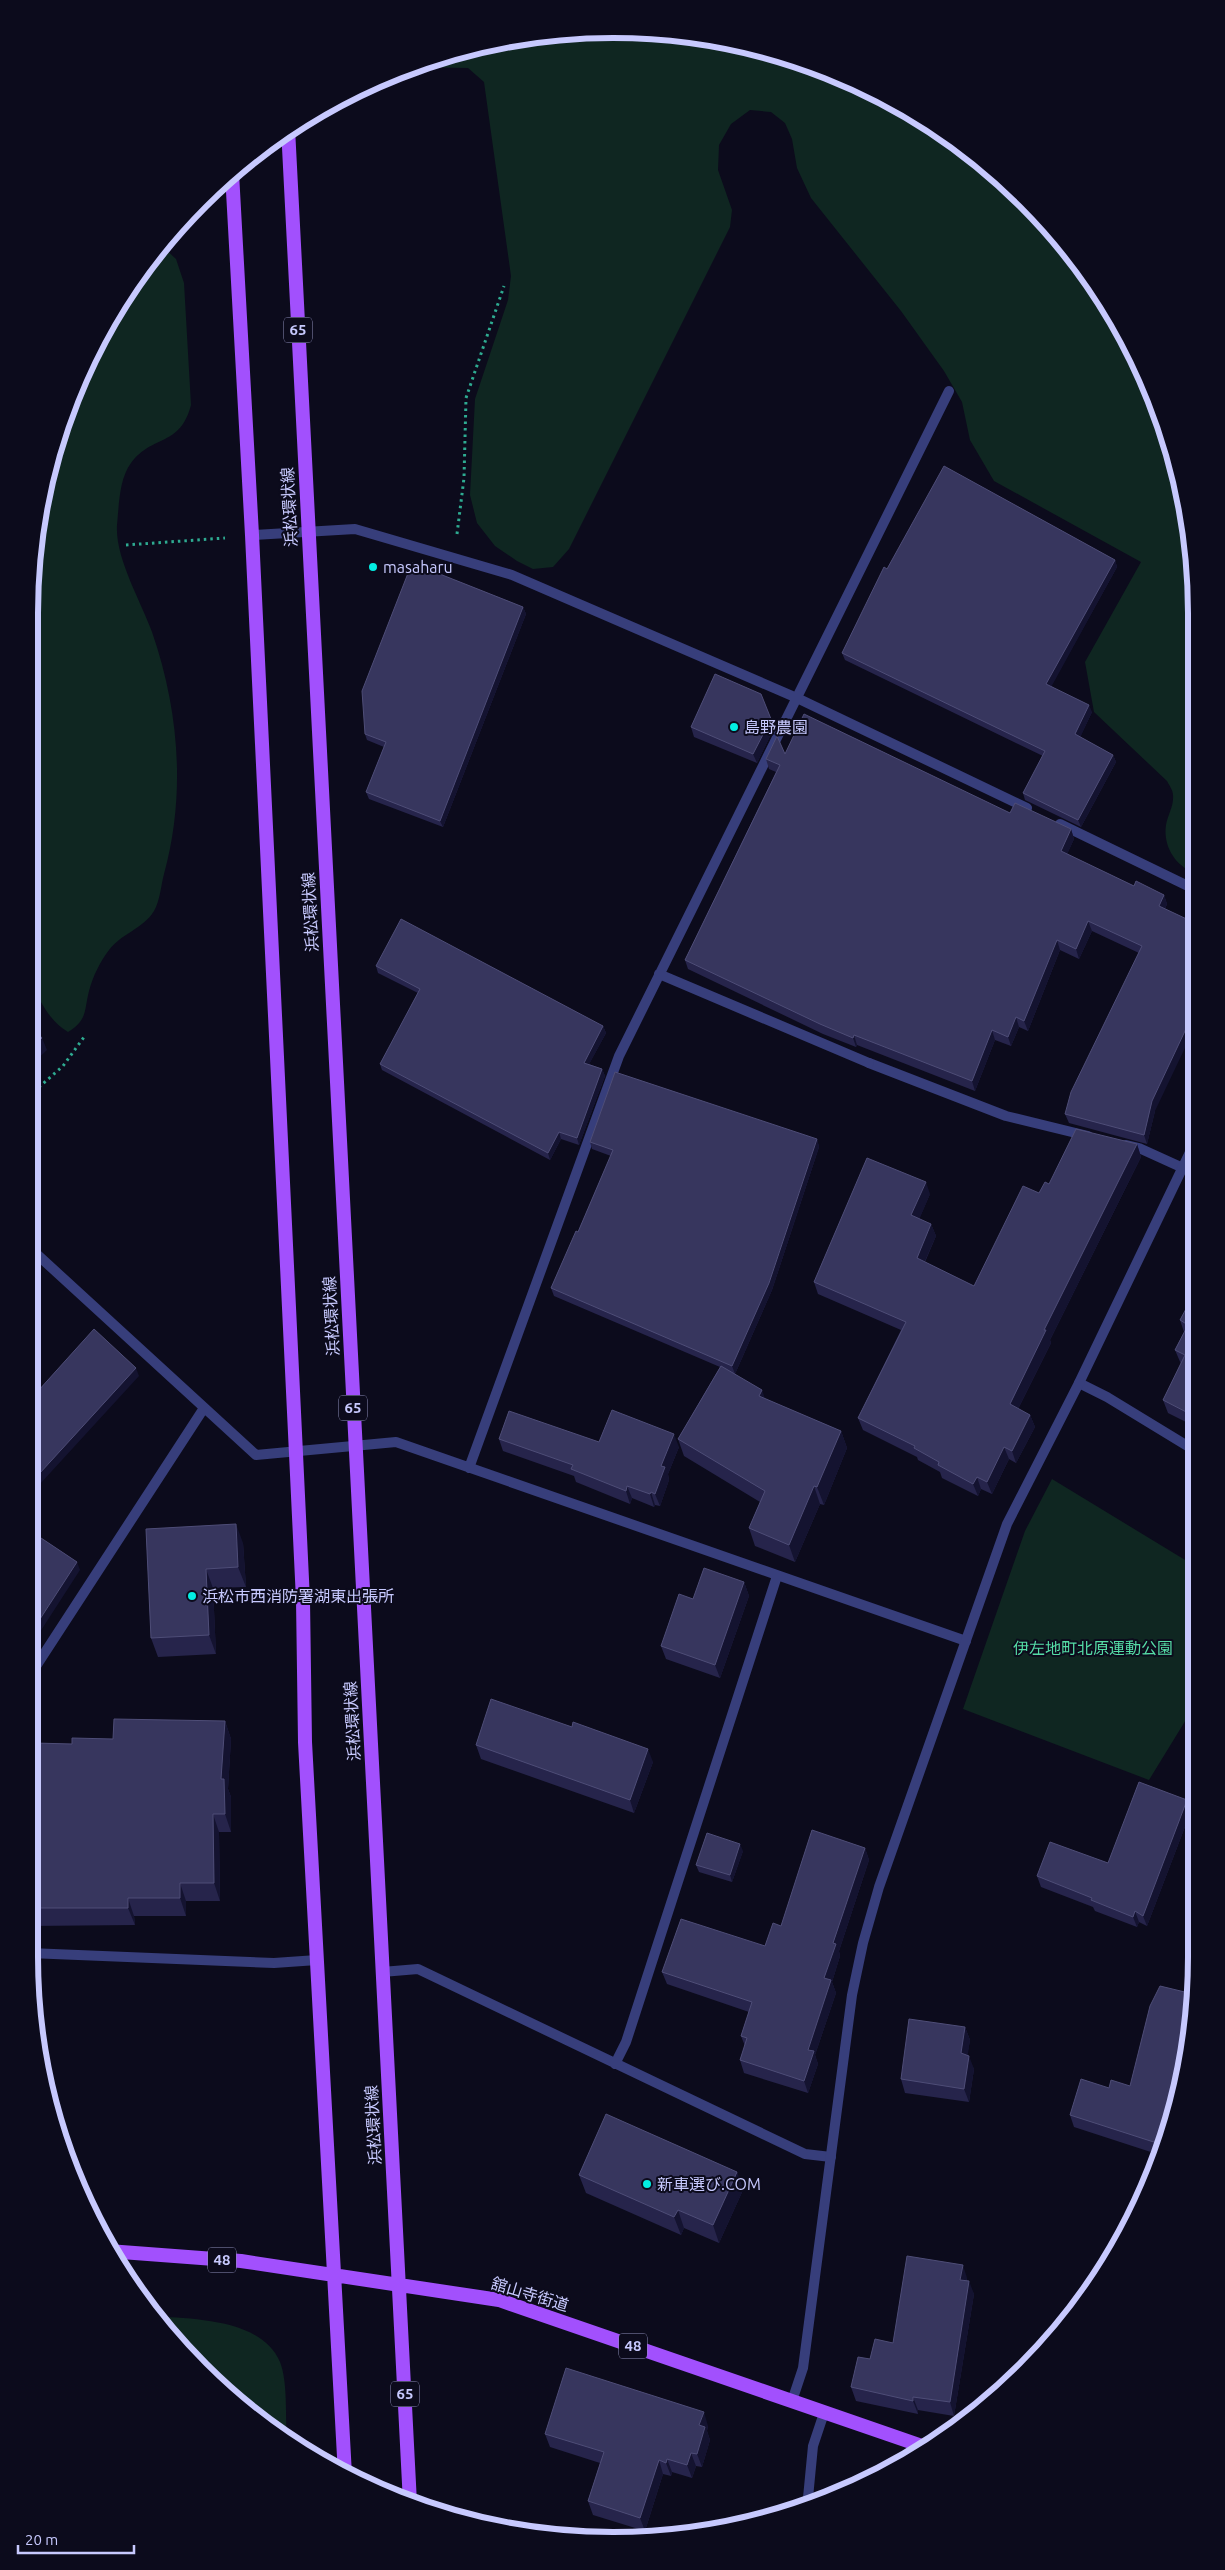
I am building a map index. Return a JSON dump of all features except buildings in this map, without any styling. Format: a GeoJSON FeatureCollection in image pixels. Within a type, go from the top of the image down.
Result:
{"type":"FeatureCollection","features":[{"type":"Feature","properties":{"kind":"main road","name":"浜松環状線"},"geometry":{"type":"LineString","coordinates":[[288,137],[410,2495]]}},
{"type":"Feature","properties":{"kind":"main road"},"geometry":{"type":"LineString","coordinates":[[232,181],[252,534],[303,1600],[305,1742],[344,2466]]}},
{"type":"Feature","properties":{"kind":"main road","name":"舘山寺街道"},"geometry":{"type":"LineString","coordinates":[[119,2252],[242,2261],[499,2300],[918,2444]]}},
{"type":"Feature","properties":{"kind":"street"},"geometry":{"type":"LineString","coordinates":[[469,1468],[619,1056],[949,391]]}},
{"type":"Feature","properties":{"kind":"street"},"geometry":{"type":"LineString","coordinates":[[252,534],[356,529],[512,576],[797,698],[1188,886]]}},
{"type":"Feature","properties":{"kind":"street"},"geometry":{"type":"LineString","coordinates":[[659,974],[869,1063],[1006,1116],[1139,1148],[1183,1168]]}},
{"type":"Feature","properties":{"kind":"street"},"geometry":{"type":"LineString","coordinates":[[792,2401],[803,2368],[852,1995],[863,1943],[880,1886],[1007,1524],[1079,1383],[1188,1157]]}},
{"type":"Feature","properties":{"kind":"street"},"geometry":{"type":"LineString","coordinates":[[38,1255],[256,1455],[396,1442],[966,1642]]}},
{"type":"Feature","properties":{"kind":"street"},"geometry":{"type":"LineString","coordinates":[[1079,1383],[1108,1397],[1188,1446]]}},
{"type":"Feature","properties":{"kind":"street"},"geometry":{"type":"LineString","coordinates":[[38,1663],[204,1408]]}},
{"type":"Feature","properties":{"kind":"street"},"geometry":{"type":"LineString","coordinates":[[616,2064],[626,2042],[778,1576]]}},
{"type":"Feature","properties":{"kind":"street"},"geometry":{"type":"LineString","coordinates":[[38,1953],[274,1963],[317,1960]]}},
{"type":"Feature","properties":{"kind":"street"},"geometry":{"type":"LineString","coordinates":[[382,1972],[418,1969],[805,2154],[831,2157]]}},
{"type":"Feature","properties":{"kind":"street"},"geometry":{"type":"LineString","coordinates":[[808,2498],[813,2446],[824,2412]]}},
{"type":"Feature","properties":{"kind":"path"},"geometry":{"type":"LineString","coordinates":[[454,558],[464,478],[466,398],[504,286]]}},
{"type":"Feature","properties":{"kind":"path"},"geometry":{"type":"LineString","coordinates":[[126,545],[206,541],[252,534]]}},
{"type":"Feature","properties":{"kind":"path"},"geometry":{"type":"LineString","coordinates":[[38,1088],[63,1066],[84,1037]]}},
{"type":"Feature","properties":{"kind":"green space"},"geometry":{"type":"Polygon","coordinates":[[[575,39],[650,39],[688,42],[761,57],[833,81],[867,97],[932,134],[992,180],[1045,233],[1091,293],[1128,358],[1144,392],[1168,464],[1183,537],[1188,612],[1188,870],[1175,859],[1166,840],[1166,825],[1173,799],[1171,788],[1167,781],[1094,712],[1085,662],[1141,562],[994,481],[970,440],[962,402],[944,371],[901,311],[811,198],[797,168],[792,139],[785,123],[771,112],[750,110],[731,124],[719,145],[718,170],[732,210],[730,227],[569,549],[553,567],[533,569],[495,546],[477,523],[470,495],[475,399],[508,300],[511,276],[484,82],[468,68],[430,67],[500,49],[537,42],[575,39]]]}},
{"type":"Feature","properties":{"kind":"green space"},"geometry":{"type":"Polygon","coordinates":[[[166,250],[176,259],[184,283],[191,405],[180,428],[139,454],[127,469],[119,501],[117,538],[124,565],[152,632],[168,691],[176,752],[177,783],[171,844],[159,898],[154,911],[144,922],[114,944],[106,955],[97,969],[89,991],[84,1014],[79,1023],[68,1032],[55,1022],[38,996],[38,612],[42,537],[57,464],[81,392],[97,358],[134,293],[166,250]]]}},
{"type":"Feature","properties":{"kind":"green space","name":"伊左地町北原運動公園"},"geometry":{"type":"Polygon","coordinates":[[[1052,1479],[1188,1562],[1188,1716],[1149,1780],[963,1709],[1025,1531],[1052,1479]]]}},
{"type":"Feature","properties":{"kind":"green space"},"geometry":{"type":"Polygon","coordinates":[[[163,2317],[205,2320],[224,2324],[242,2329],[258,2337],[271,2348],[280,2362],[283,2370],[287,2432],[233,2390],[180,2337],[163,2317]]]}},
{"type":"Feature","properties":{"kind":"place","name":"masaharu"},"geometry":{"type":"Point","coordinates":[373,567]}},
{"type":"Feature","properties":{"kind":"place","name":"島野農園"},"geometry":{"type":"Point","coordinates":[734,727]}},
{"type":"Feature","properties":{"kind":"place","name":"浜松市西消防署湖東出張所"},"geometry":{"type":"Point","coordinates":[192,1596]}},
{"type":"Feature","properties":{"kind":"place","name":"新車選び.COM"},"geometry":{"type":"Point","coordinates":[647,2184]}}]}
